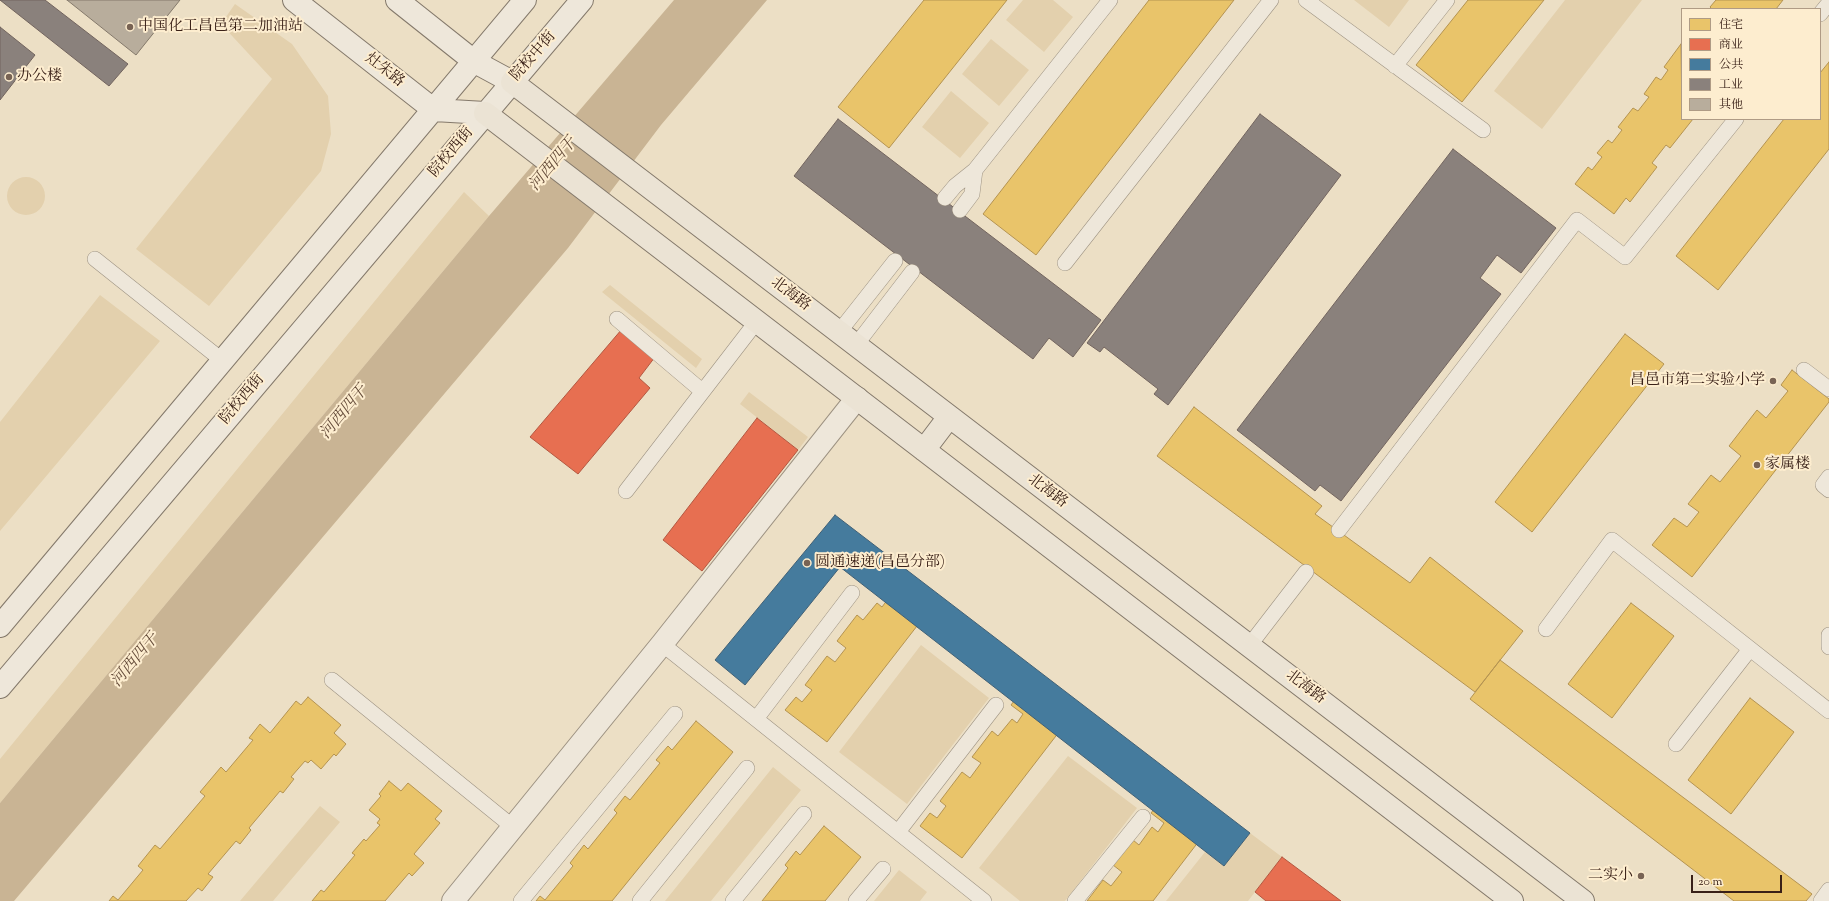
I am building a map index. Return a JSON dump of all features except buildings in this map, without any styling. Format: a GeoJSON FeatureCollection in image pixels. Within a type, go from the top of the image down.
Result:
{"type":"FeatureCollection","features":[{"type":"Feature","properties":{"kind":"main road","name":"灶朱路"},"geometry":{"type":"LineString","coordinates":[[294,0],[434,110]]}},
{"type":"Feature","properties":{"kind":"main road"},"geometry":{"type":"LineString","coordinates":[[397,0],[475,62],[512,82]]}},
{"type":"Feature","properties":{"kind":"main road"},"geometry":{"type":"LineString","coordinates":[[0,626],[475,62],[525,0]]}},
{"type":"Feature","properties":{"kind":"main road","name":"院校中街"},"geometry":{"type":"LineString","coordinates":[[485,114],[582,0]]}},
{"type":"Feature","properties":{"kind":"main road","name":"北海路"},"geometry":{"type":"LineString","coordinates":[[512,82],[1583,901]]}},
{"type":"Feature","properties":{"kind":"main road"},"geometry":{"type":"LineString","coordinates":[[434,110],[485,114],[530,147],[1512,901]]}},
{"type":"Feature","properties":{"kind":"main road","name":"院校西街"},"geometry":{"type":"LineString","coordinates":[[0,687],[485,114]]}},
{"type":"Feature","properties":{"kind":"main road"},"geometry":{"type":"LineString","coordinates":[[453,901],[662,644],[857,398]]}},
{"type":"Feature","properties":{"kind":"main road"},"geometry":{"type":"LineString","coordinates":[[924,450],[949,417]]}},
{"type":"Feature","properties":{"kind":"lane"},"geometry":{"type":"LineString","coordinates":[[945,198],[955,186],[975,170],[1110,0]]}},
{"type":"Feature","properties":{"kind":"lane"},"geometry":{"type":"LineString","coordinates":[[1065,263],[1271,0]]}},
{"type":"Feature","properties":{"kind":"lane"},"geometry":{"type":"LineString","coordinates":[[1395,66],[1447,0]]}},
{"type":"Feature","properties":{"kind":"lane"},"geometry":{"type":"LineString","coordinates":[[1312,2],[1395,66],[1483,130]]}},
{"type":"Feature","properties":{"kind":"lane"},"geometry":{"type":"LineString","coordinates":[[1821,13],[1829,3]]}},
{"type":"Feature","properties":{"kind":"lane"},"geometry":{"type":"LineString","coordinates":[[1339,530],[1577,220],[1625,257],[1735,120]]}},
{"type":"Feature","properties":{"kind":"lane"},"geometry":{"type":"LineString","coordinates":[[960,210],[972,194],[975,170]]}},
{"type":"Feature","properties":{"kind":"lane"},"geometry":{"type":"LineString","coordinates":[[95,259],[223,361]]}},
{"type":"Feature","properties":{"kind":"lane"},"geometry":{"type":"LineString","coordinates":[[839,332],[895,261]]}},
{"type":"Feature","properties":{"kind":"lane"},"geometry":{"type":"LineString","coordinates":[[856,346],[912,272]]}},
{"type":"Feature","properties":{"kind":"lane"},"geometry":{"type":"LineString","coordinates":[[617,319],[702,391]]}},
{"type":"Feature","properties":{"kind":"lane"},"geometry":{"type":"LineString","coordinates":[[626,491],[757,322]]}},
{"type":"Feature","properties":{"kind":"lane"},"geometry":{"type":"LineString","coordinates":[[1804,370],[1829,389]]}},
{"type":"Feature","properties":{"kind":"lane"},"geometry":{"type":"LineString","coordinates":[[1829,477],[1823,485],[1829,490]]}},
{"type":"Feature","properties":{"kind":"lane"},"geometry":{"type":"LineString","coordinates":[[1546,629],[1612,540],[1829,711]]}},
{"type":"Feature","properties":{"kind":"lane"},"geometry":{"type":"LineString","coordinates":[[1249,646],[1306,572]]}},
{"type":"Feature","properties":{"kind":"lane"},"geometry":{"type":"LineString","coordinates":[[756,719],[852,593]]}},
{"type":"Feature","properties":{"kind":"lane"},"geometry":{"type":"LineString","coordinates":[[1829,635],[1829,647]]}},
{"type":"Feature","properties":{"kind":"lane"},"geometry":{"type":"LineString","coordinates":[[662,644],[984,901]]}},
{"type":"Feature","properties":{"kind":"lane"},"geometry":{"type":"LineString","coordinates":[[1676,744],[1750,649]]}},
{"type":"Feature","properties":{"kind":"lane"},"geometry":{"type":"LineString","coordinates":[[332,680],[513,827]]}},
{"type":"Feature","properties":{"kind":"lane"},"geometry":{"type":"LineString","coordinates":[[898,832],[996,705]]}},
{"type":"Feature","properties":{"kind":"lane"},"geometry":{"type":"LineString","coordinates":[[521,901],[675,714]]}},
{"type":"Feature","properties":{"kind":"lane"},"geometry":{"type":"LineString","coordinates":[[640,901],[747,768]]}},
{"type":"Feature","properties":{"kind":"lane"},"geometry":{"type":"LineString","coordinates":[[733,901],[804,814]]}},
{"type":"Feature","properties":{"kind":"lane"},"geometry":{"type":"LineString","coordinates":[[1075,901],[1143,817]]}},
{"type":"Feature","properties":{"kind":"lane"},"geometry":{"type":"LineString","coordinates":[[856,901],[883,869]]}},
{"type":"Feature","properties":{"kind":"lane"},"geometry":{"type":"LineString","coordinates":[[1821,901],[1829,890]]}},
{"type":"Feature","properties":{"kind":"shaded area"},"geometry":{"type":"Polygon","coordinates":[[[1023,0],[1053,0],[1073,17],[1044,52],[1006,20],[1023,0]]]}},
{"type":"Feature","properties":{"kind":"shaded area"},"geometry":{"type":"Polygon","coordinates":[[[1354,0],[1409,0],[1389,27],[1354,0]]]}},
{"type":"Feature","properties":{"kind":"shaded area"},"geometry":{"type":"Polygon","coordinates":[[[1565,0],[1642,0],[1542,129],[1494,91],[1565,0]]]}},
{"type":"Feature","properties":{"kind":"shaded area"},"geometry":{"type":"Polygon","coordinates":[[[235,4],[292,44],[328,96],[331,134],[321,171],[209,306],[136,249],[272,79],[221,24],[235,4]]]}},
{"type":"Feature","properties":{"kind":"shaded area"},"geometry":{"type":"Polygon","coordinates":[[[991,39],[1029,70],[999,106],[962,74],[991,39]]]}},
{"type":"Feature","properties":{"kind":"shaded area"},"geometry":{"type":"Polygon","coordinates":[[[951,91],[989,123],[960,158],[922,127],[951,91]]]}},
{"type":"Feature","properties":{"kind":"shaded area"},"geometry":{"type":"Polygon","coordinates":[[[26,177],[36,180],[42,186],[45,196],[42,206],[36,212],[26,215],[16,212],[10,206],[7,196],[10,186],[16,180],[26,177]]]}},
{"type":"Feature","properties":{"kind":"shaded area"},"geometry":{"type":"Polygon","coordinates":[[[464,192],[489,216],[0,803],[0,759],[464,192]]]}},
{"type":"Feature","properties":{"kind":"shaded area"},"geometry":{"type":"Polygon","coordinates":[[[610,285],[702,359],[696,368],[602,292],[610,285]]]}},
{"type":"Feature","properties":{"kind":"shaded area"},"geometry":{"type":"Polygon","coordinates":[[[100,295],[160,341],[0,531],[0,422],[100,295]]]}},
{"type":"Feature","properties":{"kind":"shaded area"},"geometry":{"type":"Polygon","coordinates":[[[749,392],[808,437],[798,450],[740,404],[749,392]]]}},
{"type":"Feature","properties":{"kind":"shaded area"},"geometry":{"type":"Polygon","coordinates":[[[921,645],[989,698],[907,804],[839,752],[921,645]]]}},
{"type":"Feature","properties":{"kind":"shaded area"},"geometry":{"type":"Polygon","coordinates":[[[1068,756],[1137,808],[1065,901],[1020,901],[979,868],[1068,756]]]}},
{"type":"Feature","properties":{"kind":"shaded area"},"geometry":{"type":"Polygon","coordinates":[[[773,767],[801,790],[711,901],[665,901],[773,767]]]}},
{"type":"Feature","properties":{"kind":"shaded area"},"geometry":{"type":"Polygon","coordinates":[[[320,806],[340,822],[273,901],[240,901],[320,806]]]}},
{"type":"Feature","properties":{"kind":"shaded area"},"geometry":{"type":"Polygon","coordinates":[[[1250,833],[1282,857],[1248,901],[1166,901],[1205,852],[1224,866],[1250,833]]]}},
{"type":"Feature","properties":{"kind":"shaded area"},"geometry":{"type":"Polygon","coordinates":[[[899,870],[927,892],[920,901],[874,901],[899,870]]]}},
{"type":"Feature","properties":{"kind":"water","name":"河西四干"},"geometry":{"type":"Polygon","coordinates":[[[674,0],[767,0],[661,125],[568,248],[14,901],[0,901],[0,803],[489,216],[674,0]]]}},
{"type":"Feature","properties":{"kind":"place","name":"中国化工昌邑第二加油站"},"geometry":{"type":"Point","coordinates":[130,27]}},
{"type":"Feature","properties":{"kind":"place","name":"办公楼"},"geometry":{"type":"Point","coordinates":[9,77]}},
{"type":"Feature","properties":{"kind":"place","name":"昌邑市第二实验小学"},"geometry":{"type":"Point","coordinates":[1773,381]}},
{"type":"Feature","properties":{"kind":"place","name":"家属楼"},"geometry":{"type":"Point","coordinates":[1757,465]}},
{"type":"Feature","properties":{"kind":"place","name":"圆通速递(昌邑分部)"},"geometry":{"type":"Point","coordinates":[807,563]}},
{"type":"Feature","properties":{"kind":"place","name":"二实小"},"geometry":{"type":"Point","coordinates":[1641,876]}}]}
